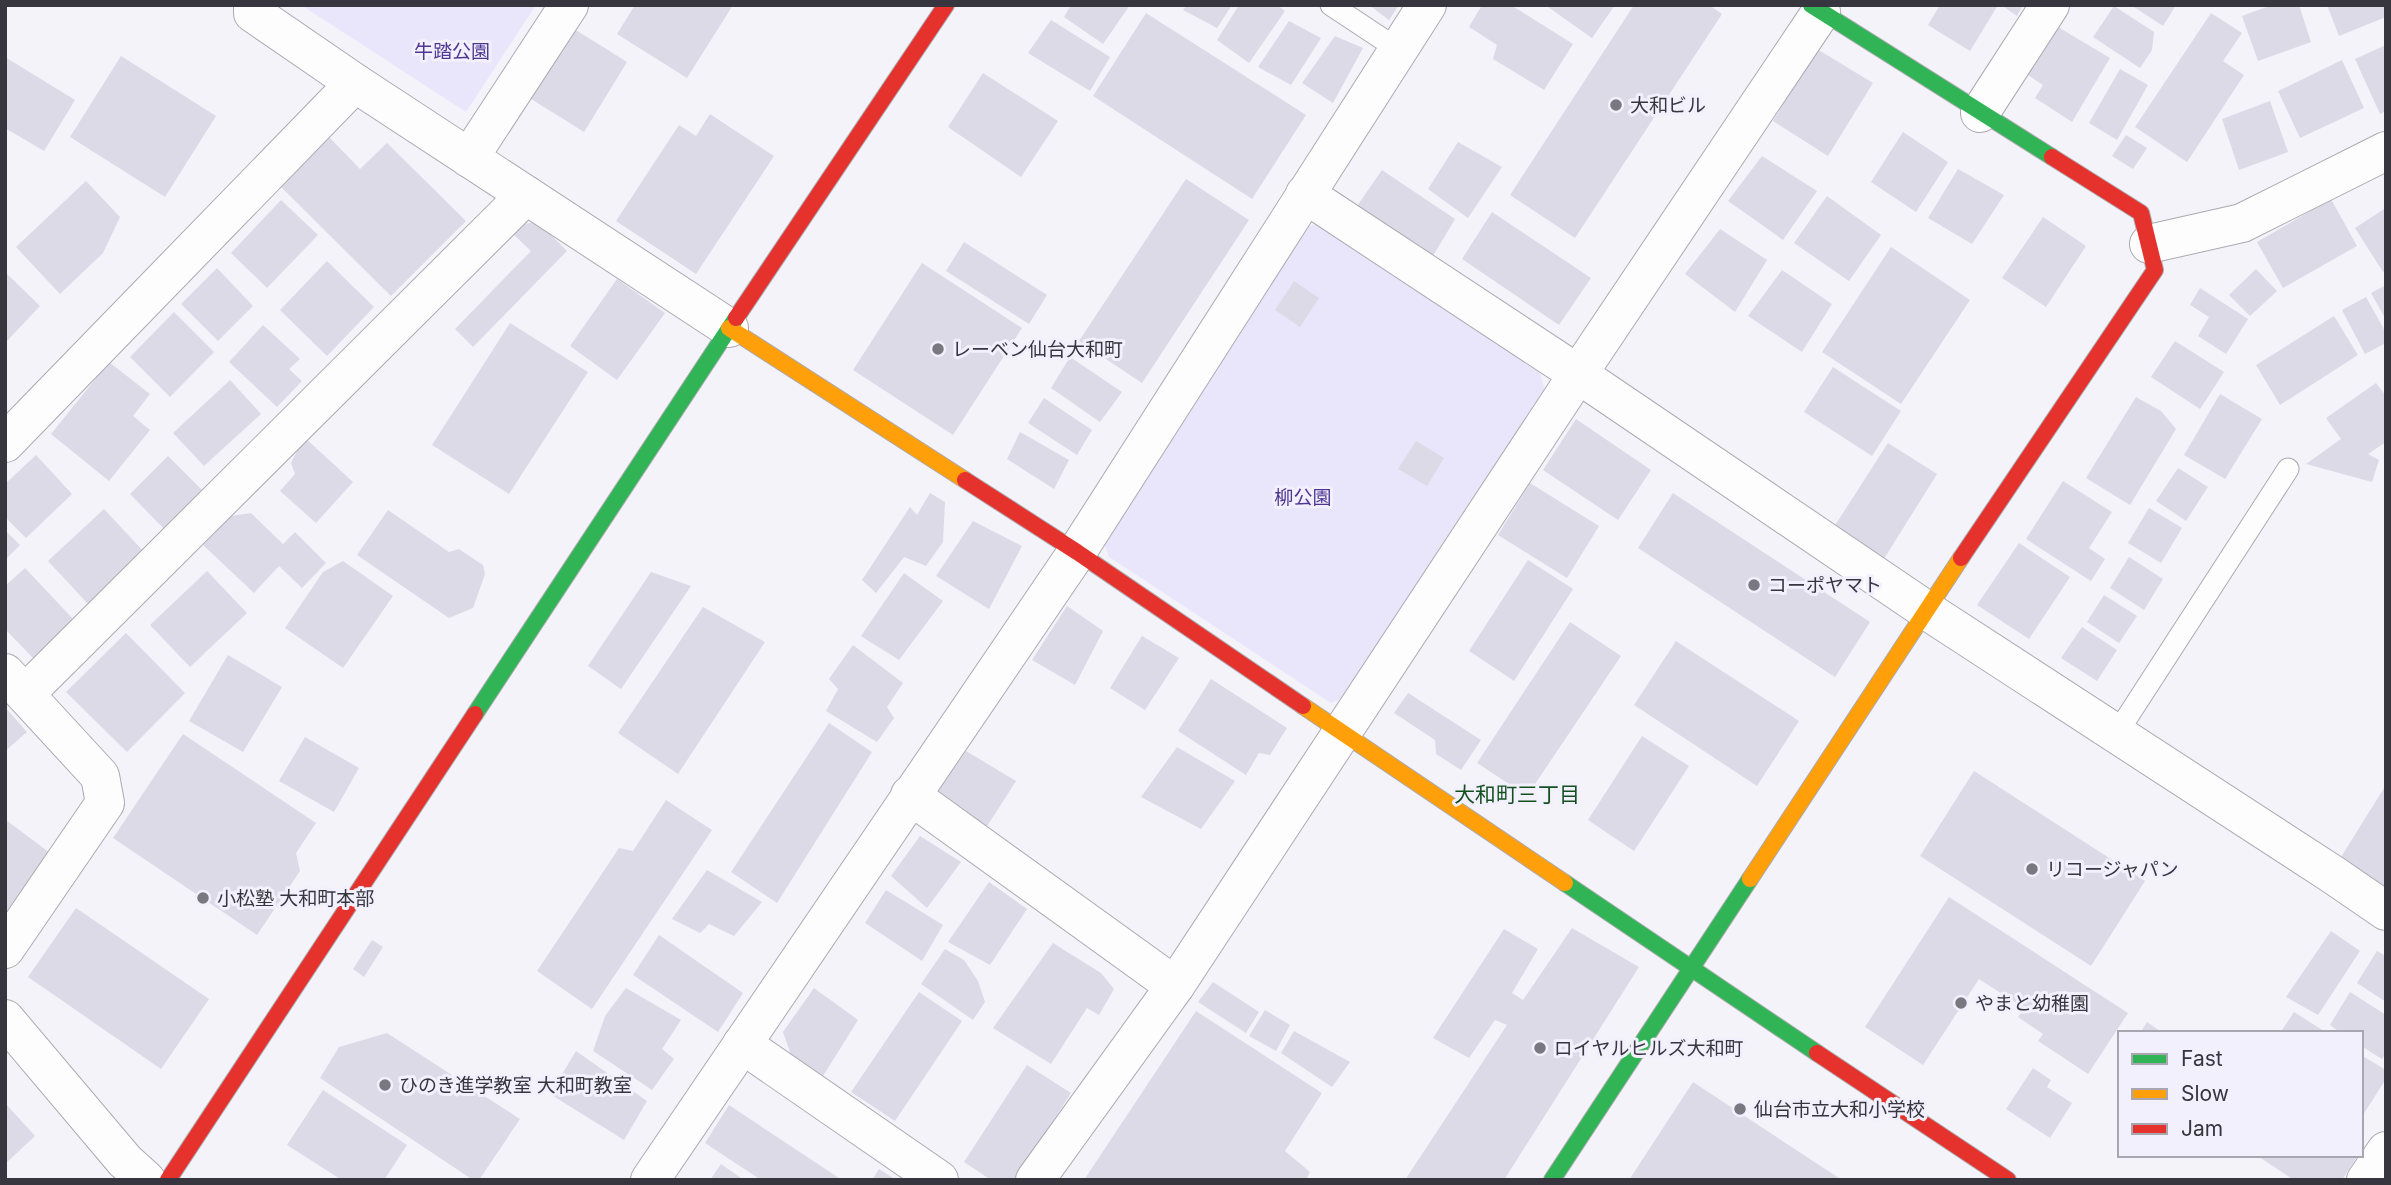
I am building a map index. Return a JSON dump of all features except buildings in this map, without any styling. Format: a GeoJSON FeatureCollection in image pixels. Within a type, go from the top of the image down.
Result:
{"type":"FeatureCollection","features":[{"type":"Feature","properties":{"kind":"street"},"geometry":{"type":"LineString","coordinates":[[253,5],[253,13],[355,83],[1077,552],[1692,970],[2008,1180]]}},
{"type":"Feature","properties":{"kind":"street"},"geometry":{"type":"LineString","coordinates":[[469,158],[569,5]]}},
{"type":"Feature","properties":{"kind":"street"},"geometry":{"type":"LineString","coordinates":[[168,1180],[729,328],[946,5]]}},
{"type":"Feature","properties":{"kind":"street"},"geometry":{"type":"LineString","coordinates":[[650,1180],[1077,552],[1427,5]]}},
{"type":"Feature","properties":{"kind":"street"},"geometry":{"type":"LineString","coordinates":[[1980,113],[2050,5]]}},
{"type":"Feature","properties":{"kind":"street"},"geometry":{"type":"LineString","coordinates":[[1035,1180],[1175,986],[1816,9],[2141,213],[2155,270],[1926,610],[1552,1180]]}},
{"type":"Feature","properties":{"kind":"street"},"geometry":{"type":"LineString","coordinates":[[5,443],[355,83]]}},
{"type":"Feature","properties":{"kind":"street"},"geometry":{"type":"LineString","coordinates":[[2149,244],[2242,223],[2386,151]]}},
{"type":"Feature","properties":{"kind":"street"},"geometry":{"type":"LineString","coordinates":[[1305,194],[1578,374],[1926,610],[2386,911]]}},
{"type":"Feature","properties":{"kind":"street"},"geometry":{"type":"LineString","coordinates":[[5,949],[106,803],[100,776],[15,684],[526,195]]}},
{"type":"Feature","properties":{"kind":"street"},"geometry":{"type":"LineString","coordinates":[[910,794],[1175,986]]}},
{"type":"Feature","properties":{"kind":"street"},"geometry":{"type":"LineString","coordinates":[[5,1019],[125,1161],[146,1180]]}},
{"type":"Feature","properties":{"kind":"street"},"geometry":{"type":"LineString","coordinates":[[742,1044],[939,1180]]}},
{"type":"Feature","properties":{"kind":"street"},"geometry":{"type":"LineString","coordinates":[[2366,1180],[2386,1151]]}},
{"type":"Feature","properties":{"kind":"lane"},"geometry":{"type":"LineString","coordinates":[[1331,5],[1399,50]]}},
{"type":"Feature","properties":{"kind":"lane"},"geometry":{"type":"LineString","coordinates":[[2117,733],[2288,469]]}},
{"type":"Feature","properties":{"kind":"green space","name":"牛踏公園"},"geometry":{"type":"Polygon","coordinates":[[[301,5],[536,5],[466,112],[301,5]]]}},
{"type":"Feature","properties":{"kind":"green space","name":"柳公園"},"geometry":{"type":"Polygon","coordinates":[[[1322,222],[1539,369],[1545,392],[1356,692],[1331,703],[1109,557],[1101,536],[1297,230],[1322,222]]]}},
{"type":"Feature","properties":{"kind":"traffic: fast"},"geometry":{"type":"LineString","coordinates":[[1811,5],[2052,157]]}},
{"type":"Feature","properties":{"kind":"traffic: fast"},"geometry":{"type":"LineString","coordinates":[[475,714],[736,318]]}},
{"type":"Feature","properties":{"kind":"traffic: fast"},"geometry":{"type":"LineString","coordinates":[[1552,1180],[1750,879]]}},
{"type":"Feature","properties":{"kind":"traffic: fast"},"geometry":{"type":"LineString","coordinates":[[1565,883],[1817,1053]]}},
{"type":"Feature","properties":{"kind":"traffic: slow"},"geometry":{"type":"LineString","coordinates":[[729,328],[965,480]]}},
{"type":"Feature","properties":{"kind":"traffic: slow"},"geometry":{"type":"LineString","coordinates":[[1750,879],[1961,558]]}},
{"type":"Feature","properties":{"kind":"traffic: slow"},"geometry":{"type":"LineString","coordinates":[[1303,706],[1565,883]]}},
{"type":"Feature","properties":{"kind":"traffic: jam"},"geometry":{"type":"LineString","coordinates":[[736,318],[946,5]]}},
{"type":"Feature","properties":{"kind":"traffic: jam"},"geometry":{"type":"LineString","coordinates":[[1961,558],[2155,270],[2141,213],[2052,157]]}},
{"type":"Feature","properties":{"kind":"traffic: jam"},"geometry":{"type":"LineString","coordinates":[[965,480],[1077,552],[1303,706]]}},
{"type":"Feature","properties":{"kind":"traffic: jam"},"geometry":{"type":"LineString","coordinates":[[168,1180],[475,714]]}},
{"type":"Feature","properties":{"kind":"traffic: jam"},"geometry":{"type":"LineString","coordinates":[[1817,1053],[2008,1180]]}},
{"type":"Feature","properties":{"kind":"place","name":"大和ビル"},"geometry":{"type":"Point","coordinates":[1616,105]}},
{"type":"Feature","properties":{"kind":"place","name":"レーベン仙台大和町"},"geometry":{"type":"Point","coordinates":[938,349]}},
{"type":"Feature","properties":{"kind":"place","name":"コーポヤマト"},"geometry":{"type":"Point","coordinates":[1754,585]}},
{"type":"Feature","properties":{"kind":"place","name":"リコージャパン"},"geometry":{"type":"Point","coordinates":[2032,869]}},
{"type":"Feature","properties":{"kind":"place","name":"小松塾 大和町本部"},"geometry":{"type":"Point","coordinates":[203,898]}},
{"type":"Feature","properties":{"kind":"place","name":"やまと幼稚園"},"geometry":{"type":"Point","coordinates":[1961,1003]}},
{"type":"Feature","properties":{"kind":"place","name":"ロイヤルヒルズ大和町"},"geometry":{"type":"Point","coordinates":[1540,1048]}},
{"type":"Feature","properties":{"kind":"place","name":"ひのき進学教室 大和町教室"},"geometry":{"type":"Point","coordinates":[385,1085]}},
{"type":"Feature","properties":{"kind":"place","name":"仙台市立大和小学校"},"geometry":{"type":"Point","coordinates":[1740,1109]}},
{"type":"Feature","properties":{"kind":"district","name":"大和町三丁目"},"geometry":{"type":"Point","coordinates":[1517,795]}}]}
